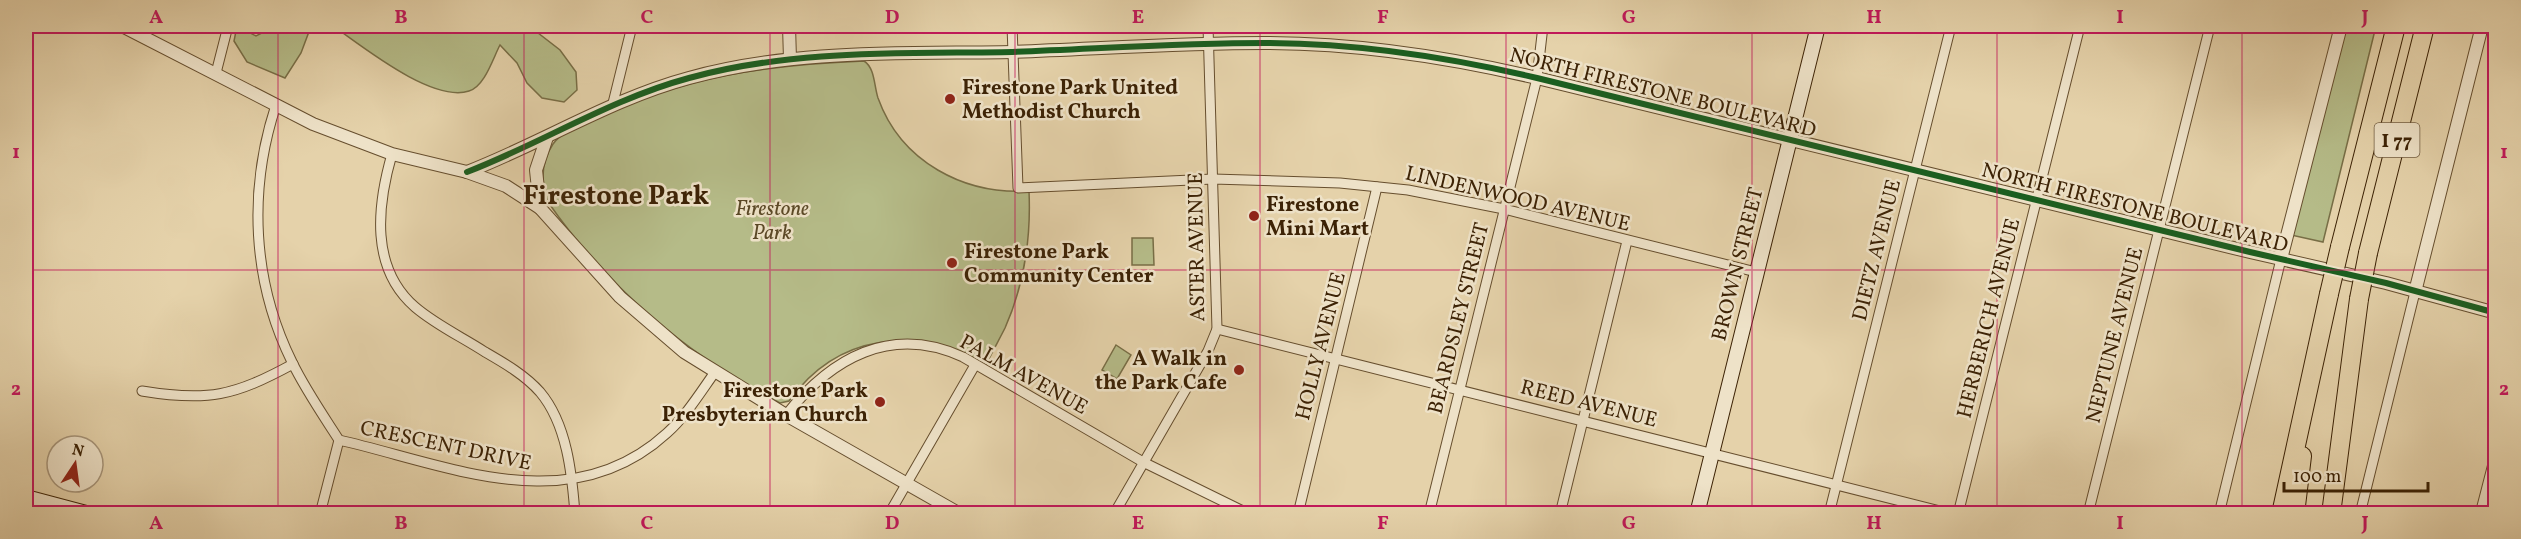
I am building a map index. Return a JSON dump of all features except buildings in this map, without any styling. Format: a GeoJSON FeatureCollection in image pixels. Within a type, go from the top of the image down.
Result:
{"type":"FeatureCollection","features":[{"type":"Feature","properties":{"kind":"highway","name":"I 77"},"geometry":{"type":"LineString","coordinates":[[2295,513],[2314,356],[2396,26]]}},
{"type":"Feature","properties":{"kind":"highway","name":"I 77"},"geometry":{"type":"LineString","coordinates":[[2331,513],[2359,299],[2368,253],[2425,26]]}},
{"type":"Feature","properties":{"kind":"highway"},"geometry":{"type":"LineString","coordinates":[[2281,513],[2314,356]]}},
{"type":"Feature","properties":{"kind":"main road","name":"BROWN STREET"},"geometry":{"type":"LineString","coordinates":[[1696,513],[1818,26]]}},
{"type":"Feature","properties":{"kind":"main road"},"geometry":{"type":"LineString","coordinates":[[26,497],[72,511],[90,513]]}},
{"type":"Feature","properties":{"kind":"street"},"geometry":{"type":"LineString","coordinates":[[122,26],[313,124],[392,154],[467,172],[506,186],[540,208],[628,305],[671,342],[786,415],[960,513]]}},
{"type":"Feature","properties":{"kind":"street"},"geometry":{"type":"LineString","coordinates":[[216,73],[228,26]]}},
{"type":"Feature","properties":{"kind":"street"},"geometry":{"type":"LineString","coordinates":[[613,103],[632,26]]}},
{"type":"Feature","properties":{"kind":"street"},"geometry":{"type":"LineString","coordinates":[[789,26],[790,59]]}},
{"type":"Feature","properties":{"kind":"street"},"geometry":{"type":"LineString","coordinates":[[1012,26],[1013,52]]}},
{"type":"Feature","properties":{"kind":"street","name":"ASTER AVENUE"},"geometry":{"type":"LineString","coordinates":[[1114,513],[1208,351],[1217,329],[1208,26]]}},
{"type":"Feature","properties":{"kind":"street","name":"BEARDSLEY STREET"},"geometry":{"type":"LineString","coordinates":[[1429,513],[1537,78],[1543,26]]}},
{"type":"Feature","properties":{"kind":"street","name":"DIETZ AVENUE"},"geometry":{"type":"LineString","coordinates":[[1829,513],[1951,26]]}},
{"type":"Feature","properties":{"kind":"street","name":"HERBERICH AVENUE"},"geometry":{"type":"LineString","coordinates":[[1958,513],[2080,26]]}},
{"type":"Feature","properties":{"kind":"street","name":"NEPTUNE AVENUE"},"geometry":{"type":"LineString","coordinates":[[2088,513],[2210,26]]}},
{"type":"Feature","properties":{"kind":"street"},"geometry":{"type":"LineString","coordinates":[[2219,513],[2341,26]]}},
{"type":"Feature","properties":{"kind":"street"},"geometry":{"type":"LineString","coordinates":[[2360,513],[2482,26]]}},
{"type":"Feature","properties":{"kind":"street","name":"NORTH FIRESTONE BOULEVARD"},"geometry":{"type":"LineString","coordinates":[[467,172],[547,137],[613,103],[698,75],[790,59],[1267,43],[1378,50],[1455,60],[1537,78],[2386,283],[2496,313]]}},
{"type":"Feature","properties":{"kind":"street","name":"LINDENWOOD AVENUE"},"geometry":{"type":"LineString","coordinates":[[1013,52],[1018,188],[1213,179],[1302,180],[1377,187],[1437,195],[1504,209],[1756,272]]}},
{"type":"Feature","properties":{"kind":"street","name":"CRESCENT DRIVE"},"geometry":{"type":"LineString","coordinates":[[276,105],[260,167],[257,205],[258,243],[269,304],[293,364],[339,440],[496,478],[533,483],[571,481],[627,461],[654,444],[684,416],[715,372]]}},
{"type":"Feature","properties":{"kind":"street"},"geometry":{"type":"LineString","coordinates":[[540,208],[536,170],[547,137]]}},
{"type":"Feature","properties":{"kind":"street"},"geometry":{"type":"LineString","coordinates":[[392,154],[380,204],[381,242],[391,276],[401,294],[421,312],[515,370],[540,392],[551,407],[561,431],[575,513]]}},
{"type":"Feature","properties":{"kind":"street","name":"HOLLY AVENUE"},"geometry":{"type":"LineString","coordinates":[[1298,513],[1377,187]]}},
{"type":"Feature","properties":{"kind":"street"},"geometry":{"type":"LineString","coordinates":[[1560,513],[1627,241]]}},
{"type":"Feature","properties":{"kind":"street","name":"REED AVENUE"},"geometry":{"type":"LineString","coordinates":[[1217,329],[1952,513]]}},
{"type":"Feature","properties":{"kind":"street","name":"PALM AVENUE"},"geometry":{"type":"LineString","coordinates":[[786,415],[806,390],[832,367],[869,350],[901,345],[924,346],[955,354],[1143,462],[1249,513]]}},
{"type":"Feature","properties":{"kind":"street"},"geometry":{"type":"LineString","coordinates":[[142,391],[185,398],[224,394],[258,383],[293,364]]}},
{"type":"Feature","properties":{"kind":"street"},"geometry":{"type":"LineString","coordinates":[[889,513],[975,365]]}},
{"type":"Feature","properties":{"kind":"street"},"geometry":{"type":"LineString","coordinates":[[320,513],[339,440]]}},
{"type":"Feature","properties":{"kind":"street"},"geometry":{"type":"LineString","coordinates":[[2480,513],[2496,452]]}},
{"type":"Feature","properties":{"kind":"green space"},"geometry":{"type":"Polygon","coordinates":[[[237,26],[256,36],[266,31],[269,26],[326,26],[310,29],[301,53],[285,78],[247,62],[234,41],[237,26]]]}},
{"type":"Feature","properties":{"kind":"green space"},"geometry":{"type":"Polygon","coordinates":[[[333,26],[529,26],[560,50],[576,72],[577,90],[564,102],[542,98],[527,83],[517,63],[500,45],[484,78],[475,88],[469,91],[454,92],[436,89],[379,59],[333,26]]]}},
{"type":"Feature","properties":{"kind":"green space"},"geometry":{"type":"Polygon","coordinates":[[[2346,26],[2376,26],[2323,242],[2291,235],[2346,26]]]}},
{"type":"Feature","properties":{"kind":"green space","name":"Firestone Park"},"geometry":{"type":"Polygon","coordinates":[[[864,61],[872,73],[878,98],[888,121],[919,157],[938,170],[981,187],[1005,191],[1029,191],[1027,243],[1017,295],[1005,328],[986,365],[959,352],[933,344],[906,341],[880,342],[854,349],[831,361],[809,378],[789,401],[780,403],[713,364],[652,317],[623,291],[596,263],[548,202],[543,180],[544,165],[553,144],[567,132],[662,92],[727,75],[759,70],[864,61]]]}},
{"type":"Feature","properties":{"kind":"green space"},"geometry":{"type":"Polygon","coordinates":[[[1132,238],[1153,238],[1154,265],[1132,265],[1132,238]]]}},
{"type":"Feature","properties":{"kind":"green space"},"geometry":{"type":"Polygon","coordinates":[[[1116,345],[1131,355],[1117,379],[1102,370],[1116,345]]]}},
{"type":"Feature","properties":{"kind":"cycle path"},"geometry":{"type":"LineString","coordinates":[[467,172],[632,97],[689,78],[768,62],[890,53],[1012,52],[1201,44],[1265,43],[1334,46],[1436,58],[1537,78],[2386,283],[2496,313]]}},
{"type":"Feature","properties":{"kind":"place","name":"Firestone Park United Methodist Church"},"geometry":{"type":"Point","coordinates":[950,99]}},
{"type":"Feature","properties":{"kind":"place","name":"Firestone Mini Mart"},"geometry":{"type":"Point","coordinates":[1254,216]}},
{"type":"Feature","properties":{"kind":"place","name":"Firestone Park Community Center"},"geometry":{"type":"Point","coordinates":[952,263]}},
{"type":"Feature","properties":{"kind":"place","name":"A Walk in the Park Cafe"},"geometry":{"type":"Point","coordinates":[1239,370]}},
{"type":"Feature","properties":{"kind":"place","name":"Firestone Park Presbyterian Church"},"geometry":{"type":"Point","coordinates":[880,402]}},
{"type":"Feature","properties":{"kind":"district","name":"Firestone Park"},"geometry":{"type":"Point","coordinates":[616,195]}}]}
